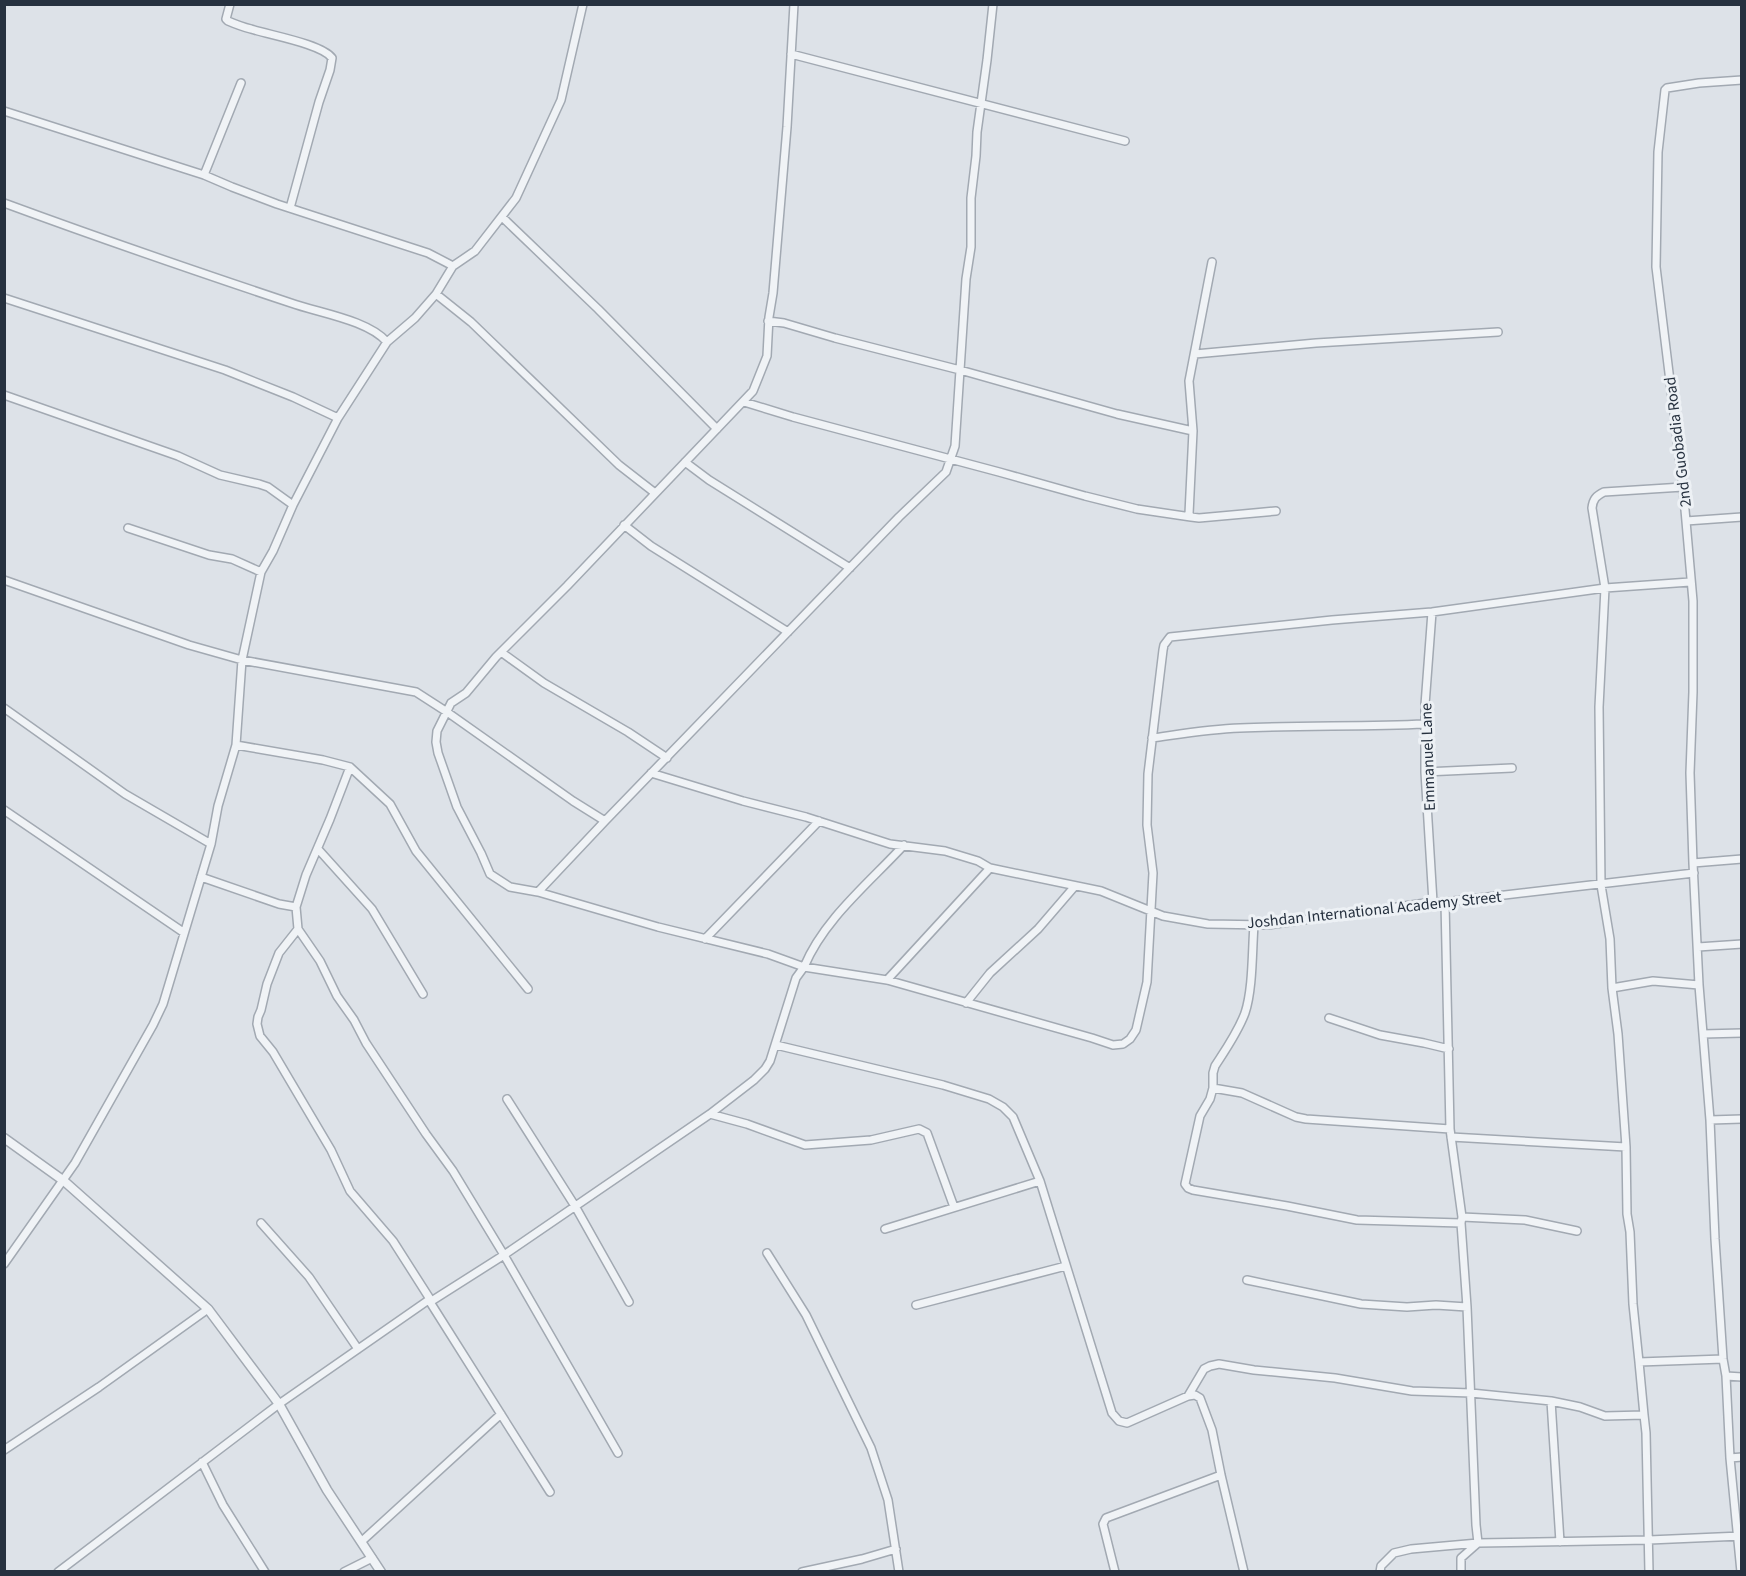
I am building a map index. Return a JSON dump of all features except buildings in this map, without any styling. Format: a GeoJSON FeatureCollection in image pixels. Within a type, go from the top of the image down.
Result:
{"type":"FeatureCollection","features":[{"type":"Feature","properties":{"kind":"street"},"geometry":{"type":"LineString","coordinates":[[230,4],[226,19],[228,21],[311,45],[328,53],[332,58],[290,207]]}},
{"type":"Feature","properties":{"kind":"street"},"geometry":{"type":"LineString","coordinates":[[4,1264],[64,1181],[163,1004],[211,844],[218,806],[236,745],[242,660],[261,572],[338,418],[387,342],[415,318],[436,294],[453,266],[475,251],[516,198],[561,100],[583,4]]}},
{"type":"Feature","properties":{"kind":"street"},"geometry":{"type":"LineString","coordinates":[[794,4],[788,127],[773,292],[768,321],[767,356],[753,391],[501,652],[466,693],[451,703],[437,731],[438,753],[457,807],[490,874],[510,887],[538,892],[657,927],[768,954],[804,967],[887,980],[1103,1043],[1123,1044],[1130,1039],[1136,1029],[1147,982],[1152,873],[1147,825],[1148,774],[1163,650],[1170,637],[1432,612],[1605,588],[1690,582]]}},
{"type":"Feature","properties":{"kind":"street"},"geometry":{"type":"LineString","coordinates":[[538,892],[899,517],[946,472],[955,446],[966,279],[971,248],[971,198],[993,4]]}},
{"type":"Feature","properties":{"kind":"street"},"geometry":{"type":"LineString","coordinates":[[791,54],[1125,141]]}},
{"type":"Feature","properties":{"kind":"street","name":"2nd Guobadia Road"},"geometry":{"type":"LineString","coordinates":[[1741,1572],[1740,1536],[1730,1458],[1715,1239],[1710,1120],[1699,985],[1690,773],[1693,601],[1683,487],[1656,267],[1658,152],[1664,94],[1667,88],[1742,80]]}},
{"type":"Feature","properties":{"kind":"street"},"geometry":{"type":"LineString","coordinates":[[204,175],[241,83]]}},
{"type":"Feature","properties":{"kind":"street"},"geometry":{"type":"LineString","coordinates":[[4,111],[204,175],[232,187],[428,253],[453,266]]}},
{"type":"Feature","properties":{"kind":"street"},"geometry":{"type":"LineString","coordinates":[[4,203],[289,303],[354,322],[380,334],[387,342]]}},
{"type":"Feature","properties":{"kind":"street"},"geometry":{"type":"LineString","coordinates":[[502,217],[598,309],[717,429]]}},
{"type":"Feature","properties":{"kind":"street"},"geometry":{"type":"LineString","coordinates":[[1191,517],[1189,514],[1193,431],[1189,381],[1212,262]]}},
{"type":"Feature","properties":{"kind":"street"},"geometry":{"type":"LineString","coordinates":[[436,294],[471,321],[619,465],[655,493]]}},
{"type":"Feature","properties":{"kind":"street"},"geometry":{"type":"LineString","coordinates":[[4,298],[225,370],[338,418]]}},
{"type":"Feature","properties":{"kind":"street"},"geometry":{"type":"LineString","coordinates":[[768,321],[784,323],[1117,414],[1193,431]]}},
{"type":"Feature","properties":{"kind":"street"},"geometry":{"type":"LineString","coordinates":[[1195,354],[1316,343],[1498,332]]}},
{"type":"Feature","properties":{"kind":"street"},"geometry":{"type":"LineString","coordinates":[[4,395],[178,456],[220,475],[259,483],[293,505]]}},
{"type":"Feature","properties":{"kind":"street"},"geometry":{"type":"LineString","coordinates":[[744,402],[1137,509],[1199,518],[1276,511]]}},
{"type":"Feature","properties":{"kind":"street"},"geometry":{"type":"LineString","coordinates":[[685,462],[709,480],[850,568]]}},
{"type":"Feature","properties":{"kind":"street"},"geometry":{"type":"LineString","coordinates":[[1649,1572],[1646,1433],[1633,1304],[1618,1034],[1612,988],[1610,939],[1601,885],[1599,707],[1605,588],[1592,508],[1596,496],[1604,492],[1683,487]]}},
{"type":"Feature","properties":{"kind":"street"},"geometry":{"type":"LineString","coordinates":[[1686,521],[1742,517]]}},
{"type":"Feature","properties":{"kind":"street"},"geometry":{"type":"LineString","coordinates":[[624,525],[651,546],[788,632]]}},
{"type":"Feature","properties":{"kind":"street"},"geometry":{"type":"LineString","coordinates":[[128,528],[210,555],[240,562],[261,572]]}},
{"type":"Feature","properties":{"kind":"street"},"geometry":{"type":"LineString","coordinates":[[4,580],[189,645],[242,660],[416,692],[605,821]]}},
{"type":"Feature","properties":{"kind":"street","name":"Emmanuel Lane"},"geometry":{"type":"LineString","coordinates":[[1432,612],[1425,705],[1425,772],[1433,902]]}},
{"type":"Feature","properties":{"kind":"street"},"geometry":{"type":"LineString","coordinates":[[501,652],[544,683],[628,732],[667,758]]}},
{"type":"Feature","properties":{"kind":"street"},"geometry":{"type":"LineString","coordinates":[[4,708],[125,794],[211,844]]}},
{"type":"Feature","properties":{"kind":"street"},"geometry":{"type":"LineString","coordinates":[[1152,738],[1238,728],[1425,724]]}},
{"type":"Feature","properties":{"kind":"street"},"geometry":{"type":"LineString","coordinates":[[236,745],[350,767],[390,804],[416,851],[528,989]]}},
{"type":"Feature","properties":{"kind":"street"},"geometry":{"type":"LineString","coordinates":[[350,767],[306,875],[296,907],[298,929],[320,961],[337,996],[354,1020],[366,1043],[453,1171],[618,1453]]}},
{"type":"Feature","properties":{"kind":"street"},"geometry":{"type":"LineString","coordinates":[[1425,772],[1512,768]]}},
{"type":"Feature","properties":{"kind":"street","name":"Joshdan International Academy Street"},"geometry":{"type":"LineString","coordinates":[[651,773],[819,821],[890,844],[945,851],[978,861],[990,868],[1101,891],[1149,912],[1208,924],[1267,925],[1433,902],[1694,873]]}},
{"type":"Feature","properties":{"kind":"street"},"geometry":{"type":"LineString","coordinates":[[4,810],[183,932]]}},
{"type":"Feature","properties":{"kind":"street"},"geometry":{"type":"LineString","coordinates":[[705,939],[819,821]]}},
{"type":"Feature","properties":{"kind":"street"},"geometry":{"type":"LineString","coordinates":[[59,1571],[279,1404],[430,1300],[504,1255],[576,1206],[710,1114],[754,1080],[770,1060],[796,978],[804,967],[812,948],[836,917],[904,846]]}},
{"type":"Feature","properties":{"kind":"street"},"geometry":{"type":"LineString","coordinates":[[318,849],[372,909],[423,994]]}},
{"type":"Feature","properties":{"kind":"street"},"geometry":{"type":"LineString","coordinates":[[1693,863],[1742,859]]}},
{"type":"Feature","properties":{"kind":"street"},"geometry":{"type":"LineString","coordinates":[[887,980],[990,868]]}},
{"type":"Feature","properties":{"kind":"street"},"geometry":{"type":"LineString","coordinates":[[201,877],[279,904],[296,907]]}},
{"type":"Feature","properties":{"kind":"street"},"geometry":{"type":"LineString","coordinates":[[966,1003],[990,973],[1038,929],[1075,886]]}},
{"type":"Feature","properties":{"kind":"street"},"geometry":{"type":"LineString","coordinates":[[1445,902],[1450,1129],[1461,1220],[1467,1307],[1478,1543]]}},
{"type":"Feature","properties":{"kind":"street"},"geometry":{"type":"LineString","coordinates":[[1254,925],[1249,997],[1239,1027],[1215,1066],[1210,1100],[1200,1116],[1185,1184],[1188,1188],[1357,1220],[1525,1220],[1577,1231]]}},
{"type":"Feature","properties":{"kind":"street"},"geometry":{"type":"LineString","coordinates":[[298,929],[279,953],[267,984],[257,1024],[260,1036],[273,1052],[331,1150],[350,1191],[393,1241],[550,1492]]}},
{"type":"Feature","properties":{"kind":"street"},"geometry":{"type":"LineString","coordinates":[[1698,947],[1742,944]]}},
{"type":"Feature","properties":{"kind":"street"},"geometry":{"type":"LineString","coordinates":[[1612,988],[1653,981],[1699,985]]}},
{"type":"Feature","properties":{"kind":"street"},"geometry":{"type":"LineString","coordinates":[[1329,1018],[1380,1035],[1424,1042],[1449,1049]]}},
{"type":"Feature","properties":{"kind":"street"},"geometry":{"type":"LineString","coordinates":[[1703,1034],[1742,1033]]}},
{"type":"Feature","properties":{"kind":"street"},"geometry":{"type":"LineString","coordinates":[[776,1045],[943,1085],[989,1099],[1003,1107],[1013,1117],[1040,1181],[1112,1413],[1119,1421],[1127,1422],[1188,1396],[1195,1395],[1200,1398],[1212,1430],[1244,1572]]}},
{"type":"Feature","properties":{"kind":"street"},"geometry":{"type":"LineString","coordinates":[[1213,1088],[1242,1093],[1296,1117],[1306,1119],[1450,1129]]}},
{"type":"Feature","properties":{"kind":"street"},"geometry":{"type":"LineString","coordinates":[[507,1099],[576,1206],[629,1302]]}},
{"type":"Feature","properties":{"kind":"street"},"geometry":{"type":"LineString","coordinates":[[710,1114],[806,1145],[871,1140],[919,1129],[927,1133],[954,1207]]}},
{"type":"Feature","properties":{"kind":"street"},"geometry":{"type":"LineString","coordinates":[[1710,1120],[1742,1119]]}},
{"type":"Feature","properties":{"kind":"street"},"geometry":{"type":"LineString","coordinates":[[1451,1137],[1626,1147]]}},
{"type":"Feature","properties":{"kind":"street"},"geometry":{"type":"LineString","coordinates":[[4,1138],[64,1181],[208,1309],[279,1404],[327,1490],[381,1572]]}},
{"type":"Feature","properties":{"kind":"street"},"geometry":{"type":"LineString","coordinates":[[885,1229],[1040,1181]]}},
{"type":"Feature","properties":{"kind":"street"},"geometry":{"type":"LineString","coordinates":[[261,1223],[309,1277],[358,1349]]}},
{"type":"Feature","properties":{"kind":"street"},"geometry":{"type":"LineString","coordinates":[[767,1253],[806,1315],[871,1448],[888,1500],[899,1572]]}},
{"type":"Feature","properties":{"kind":"street"},"geometry":{"type":"LineString","coordinates":[[916,1305],[1066,1266]]}},
{"type":"Feature","properties":{"kind":"street"},"geometry":{"type":"LineString","coordinates":[[1248,1280],[1361,1304],[1467,1307]]}},
{"type":"Feature","properties":{"kind":"street"},"geometry":{"type":"LineString","coordinates":[[4,1450],[99,1387],[208,1309]]}},
{"type":"Feature","properties":{"kind":"street"},"geometry":{"type":"LineString","coordinates":[[1639,1362],[1723,1359]]}},
{"type":"Feature","properties":{"kind":"street"},"geometry":{"type":"LineString","coordinates":[[1188,1396],[1204,1369],[1219,1364],[1335,1378],[1412,1391],[1471,1393],[1551,1401],[1580,1407],[1605,1416],[1644,1415]]}},
{"type":"Feature","properties":{"kind":"street"},"geometry":{"type":"LineString","coordinates":[[1726,1376],[1742,1377]]}},
{"type":"Feature","properties":{"kind":"street"},"geometry":{"type":"LineString","coordinates":[[1551,1401],[1560,1542]]}},
{"type":"Feature","properties":{"kind":"street"},"geometry":{"type":"LineString","coordinates":[[362,1541],[501,1414]]}},
{"type":"Feature","properties":{"kind":"street"},"geometry":{"type":"LineString","coordinates":[[1730,1458],[1742,1457]]}},
{"type":"Feature","properties":{"kind":"street"},"geometry":{"type":"LineString","coordinates":[[202,1462],[223,1505],[265,1572]]}},
{"type":"Feature","properties":{"kind":"street"},"geometry":{"type":"LineString","coordinates":[[1116,1572],[1103,1524],[1106,1518],[1221,1475]]}},
{"type":"Feature","properties":{"kind":"street"},"geometry":{"type":"LineString","coordinates":[[1380,1572],[1381,1566],[1394,1553],[1412,1549],[1478,1543],[1740,1536]]}},
{"type":"Feature","properties":{"kind":"street"},"geometry":{"type":"LineString","coordinates":[[1461,1572],[1461,1558],[1478,1543]]}},
{"type":"Feature","properties":{"kind":"street"},"geometry":{"type":"LineString","coordinates":[[802,1572],[896,1549]]}},
{"type":"Feature","properties":{"kind":"street"},"geometry":{"type":"LineString","coordinates":[[344,1572],[372,1558]]}}]}
